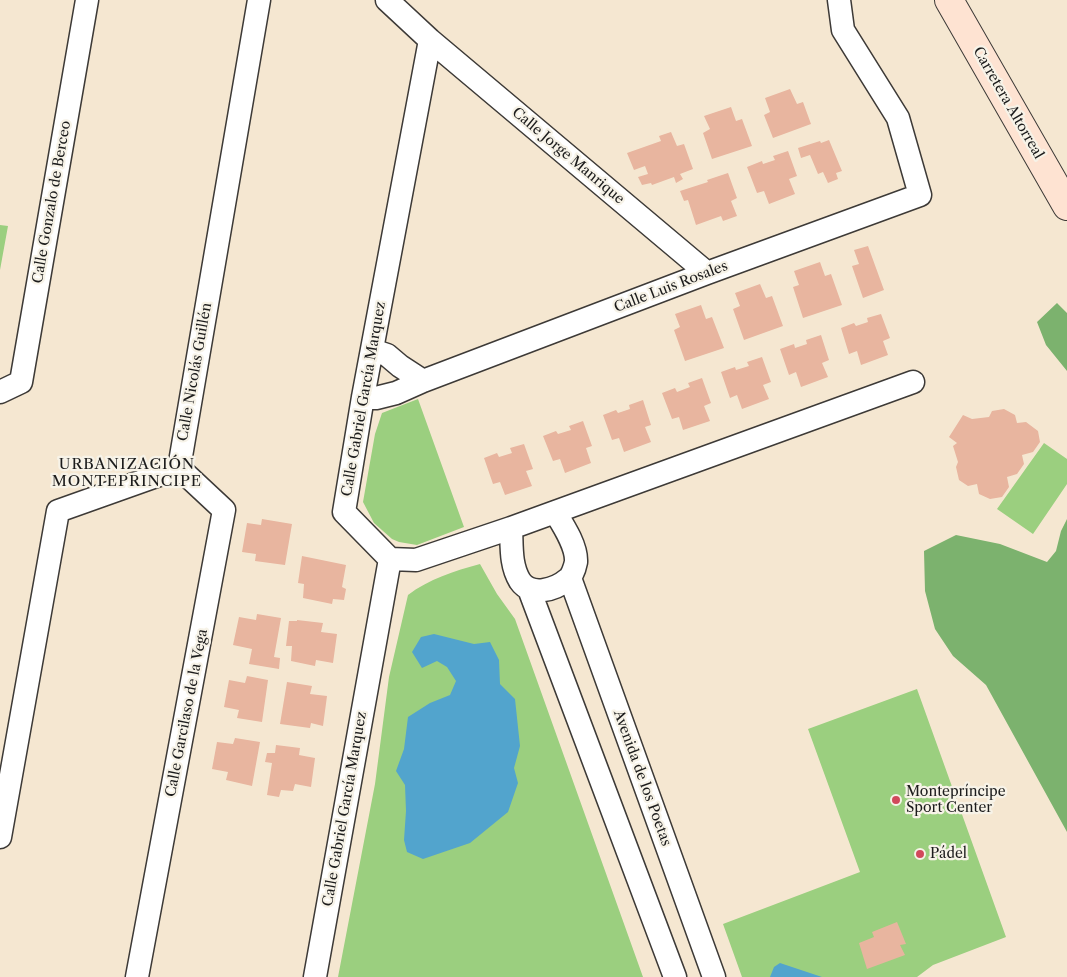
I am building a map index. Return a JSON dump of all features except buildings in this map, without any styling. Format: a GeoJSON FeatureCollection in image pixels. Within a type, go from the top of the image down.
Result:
{"type":"FeatureCollection","features":[{"type":"Feature","properties":{"kind":"street","name":"Calle Gonzalo de Berceo"},"geometry":{"type":"LineString","coordinates":[[0,392],[21,382],[87,0]]}},
{"type":"Feature","properties":{"kind":"street","name":"Calle Nicolás Guillén"},"geometry":{"type":"LineString","coordinates":[[179,468],[259,0]]}},
{"type":"Feature","properties":{"kind":"street"},"geometry":{"type":"LineString","coordinates":[[387,0],[430,40]]}},
{"type":"Feature","properties":{"kind":"street","name":"Calle Luis Rosales"},"geometry":{"type":"LineString","coordinates":[[363,397],[376,398],[396,393],[707,272],[920,194],[898,118],[843,30],[839,0]]}},
{"type":"Feature","properties":{"kind":"street","name":"Carretera Altorreal"},"geometry":{"type":"LineString","coordinates":[[949,0],[1067,206]]}},
{"type":"Feature","properties":{"kind":"street","name":"Calle Jorge Manrique"},"geometry":{"type":"LineString","coordinates":[[430,40],[707,272]]}},
{"type":"Feature","properties":{"kind":"street","name":"Calle Gabriel García Marquez"},"geometry":{"type":"LineString","coordinates":[[314,977],[390,559],[344,512],[363,397],[430,40]]}},
{"type":"Feature","properties":{"kind":"street"},"geometry":{"type":"LineString","coordinates":[[372,350],[387,355],[423,382]]}},
{"type":"Feature","properties":{"kind":"street"},"geometry":{"type":"LineString","coordinates":[[390,559],[416,560],[511,528],[913,382]]}},
{"type":"Feature","properties":{"kind":"street"},"geometry":{"type":"LineString","coordinates":[[0,837],[58,512],[179,468]]}},
{"type":"Feature","properties":{"kind":"street","name":"Calle Garcilaso de la Vega"},"geometry":{"type":"LineString","coordinates":[[137,977],[224,510],[179,468]]}},
{"type":"Feature","properties":{"kind":"street"},"geometry":{"type":"LineString","coordinates":[[511,528],[512,560],[515,572],[521,583],[529,589],[542,591],[558,586],[570,578],[576,562],[573,546],[555,512]]}},
{"type":"Feature","properties":{"kind":"street","name":"Avenida de los Poetas"},"geometry":{"type":"LineString","coordinates":[[570,578],[714,977]]}},
{"type":"Feature","properties":{"kind":"street"},"geometry":{"type":"LineString","coordinates":[[529,589],[675,977]]}},
{"type":"Feature","properties":{"kind":"green space"},"geometry":{"type":"Polygon","coordinates":[[[0,225],[8,226],[0,270],[0,225]]]}},
{"type":"Feature","properties":{"kind":"green space"},"geometry":{"type":"Polygon","coordinates":[[[1057,303],[1067,313],[1067,371],[1046,345],[1037,322],[1057,303]]]}},
{"type":"Feature","properties":{"kind":"green space"},"geometry":{"type":"Polygon","coordinates":[[[418,399],[464,527],[417,545],[392,539],[374,523],[363,502],[375,434],[382,413],[418,399]]]}},
{"type":"Feature","properties":{"kind":"green space"},"geometry":{"type":"Polygon","coordinates":[[[1044,443],[1067,459],[1067,484],[1033,534],[997,509],[1044,443]]]}},
{"type":"Feature","properties":{"kind":"green space"},"geometry":{"type":"Polygon","coordinates":[[[1067,519],[1067,832],[986,685],[953,656],[935,629],[925,591],[924,551],[956,535],[1000,544],[1047,562],[1056,551],[1061,531],[1067,519]]]}},
{"type":"Feature","properties":{"kind":"green space"},"geometry":{"type":"Polygon","coordinates":[[[480,564],[497,594],[515,619],[643,977],[338,977],[375,784],[389,677],[408,595],[424,584],[442,576],[480,564]]]}},
{"type":"Feature","properties":{"kind":"green space","name":"Montepríncipe Sport Center"},"geometry":{"type":"Polygon","coordinates":[[[917,689],[1006,937],[933,965],[917,977],[742,977],[723,924],[860,872],[808,729],[917,689]]]}},
{"type":"Feature","properties":{"kind":"water"},"geometry":{"type":"Polygon","coordinates":[[[434,634],[474,644],[490,642],[499,660],[500,684],[515,699],[520,746],[514,768],[518,783],[508,812],[470,843],[423,859],[407,852],[404,840],[405,785],[396,771],[404,749],[408,717],[430,703],[450,695],[456,681],[447,667],[437,661],[422,668],[412,652],[421,637],[434,634]]]}},
{"type":"Feature","properties":{"kind":"water"},"geometry":{"type":"Polygon","coordinates":[[[780,963],[822,977],[770,977],[774,967],[780,963]]]}},
{"type":"Feature","properties":{"kind":"place","name":"Montepríncipe Sport Center"},"geometry":{"type":"Point","coordinates":[896,800]}},
{"type":"Feature","properties":{"kind":"place","name":"Pádel"},"geometry":{"type":"Point","coordinates":[920,854]}},
{"type":"Feature","properties":{"kind":"district","name":"URBANIZACIÓN MONTEPRINCIPE"},"geometry":{"type":"Point","coordinates":[127,474]}}]}
